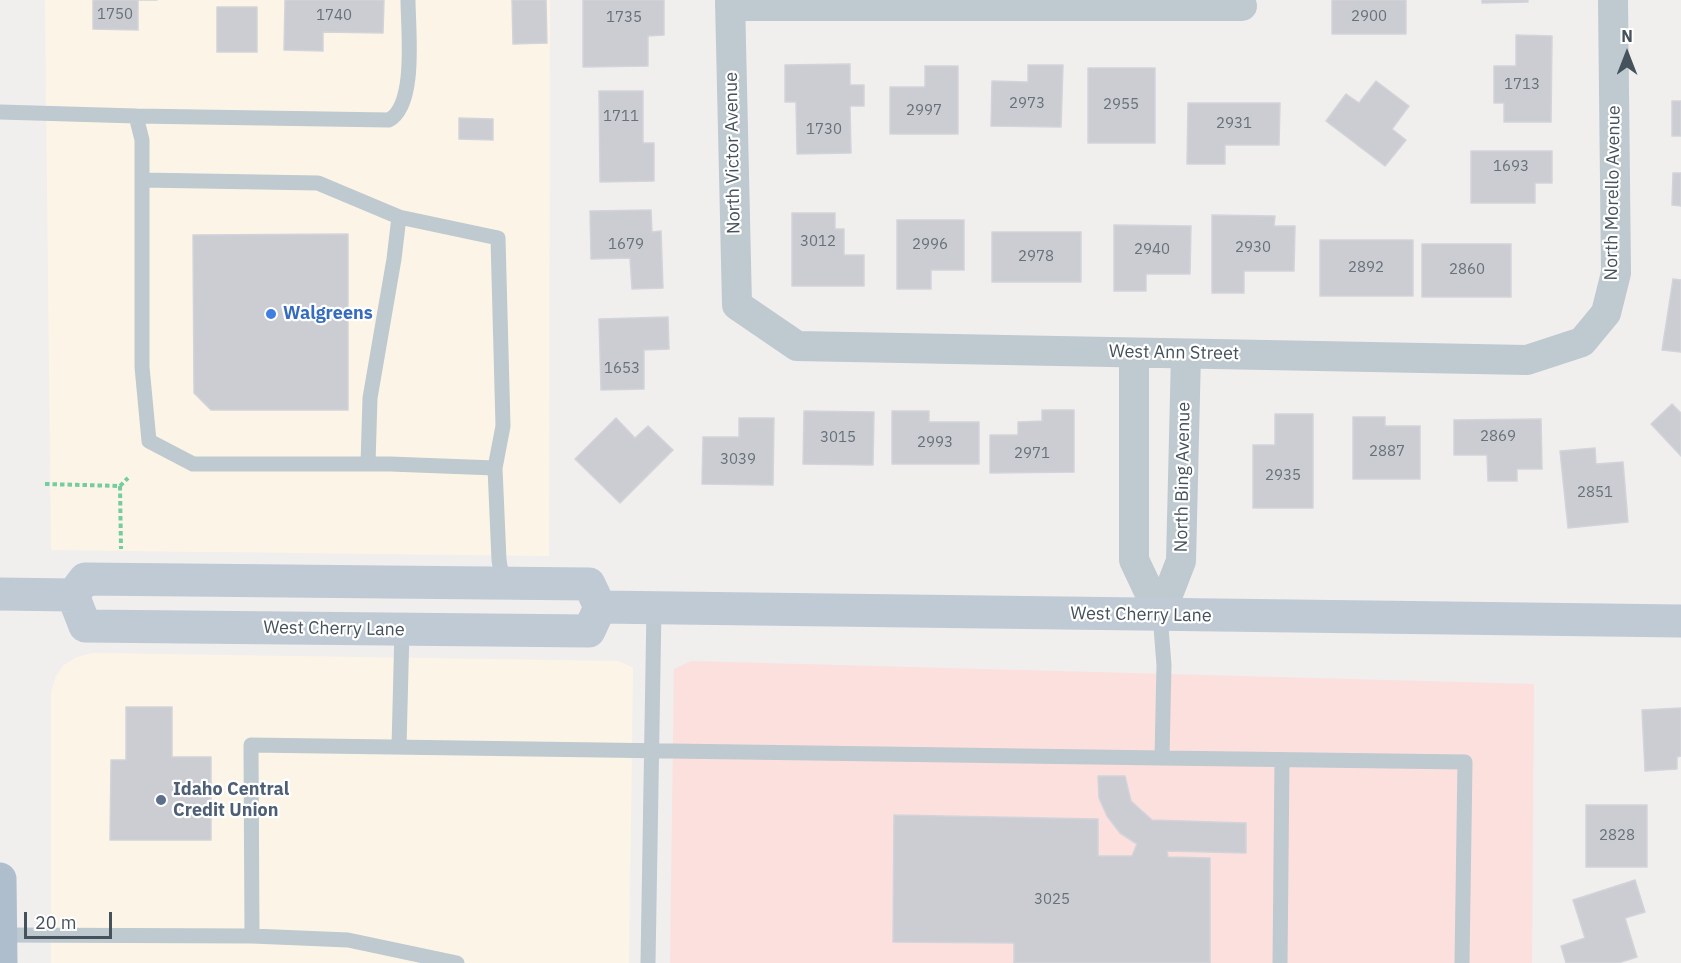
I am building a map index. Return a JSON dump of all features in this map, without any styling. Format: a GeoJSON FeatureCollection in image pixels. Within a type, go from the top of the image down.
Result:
{"type":"FeatureCollection","features":[{"type":"Feature","properties":{"kind":"main road"},"geometry":{"type":"LineString","coordinates":[[0,594],[73,595],[85,579],[590,584],[600,607]]}},
{"type":"Feature","properties":{"kind":"main road","name":"West Cherry Lane"},"geometry":{"type":"LineString","coordinates":[[73,595],[85,626],[589,631],[600,607],[1681,621]]}},
{"type":"Feature","properties":{"kind":"main road"},"geometry":{"type":"LineString","coordinates":[[0,879],[1,949]]}},
{"type":"Feature","properties":{"kind":"street","name":"North Morello Avenue"},"geometry":{"type":"LineString","coordinates":[[1606,313],[1616,273],[1613,0]]}},
{"type":"Feature","properties":{"kind":"street"},"geometry":{"type":"LineString","coordinates":[[730,3],[1242,6]]}},
{"type":"Feature","properties":{"kind":"street","name":"North Victor Avenue"},"geometry":{"type":"LineString","coordinates":[[730,3],[737,306]]}},
{"type":"Feature","properties":{"kind":"street","name":"West Ann Street"},"geometry":{"type":"LineString","coordinates":[[737,306],[797,346],[1527,360],[1582,342],[1606,313]]}},
{"type":"Feature","properties":{"kind":"street"},"geometry":{"type":"LineString","coordinates":[[1134,353],[1134,560],[1160,615]]}},
{"type":"Feature","properties":{"kind":"street","name":"North Bing Avenue"},"geometry":{"type":"LineString","coordinates":[[1160,615],[1181,561],[1186,354]]}},
{"type":"Feature","properties":{"kind":"lane"},"geometry":{"type":"LineString","coordinates":[[0,112],[388,120],[397,115],[406,99],[408,0]]}},
{"type":"Feature","properties":{"kind":"lane"},"geometry":{"type":"LineString","coordinates":[[136,116],[142,140],[142,367],[149,441],[193,464],[368,464],[495,468]]}},
{"type":"Feature","properties":{"kind":"lane"},"geometry":{"type":"LineString","coordinates":[[142,180],[318,183],[399,217],[498,238],[503,426],[495,468],[499,560],[503,584]]}},
{"type":"Feature","properties":{"kind":"lane"},"geometry":{"type":"LineString","coordinates":[[368,464],[370,398],[399,217]]}},
{"type":"Feature","properties":{"kind":"lane"},"geometry":{"type":"LineString","coordinates":[[648,963],[654,608]]}},
{"type":"Feature","properties":{"kind":"lane"},"geometry":{"type":"LineString","coordinates":[[1160,615],[1164,665],[1162,758]]}},
{"type":"Feature","properties":{"kind":"lane"},"geometry":{"type":"LineString","coordinates":[[399,747],[402,629]]}},
{"type":"Feature","properties":{"kind":"lane"},"geometry":{"type":"LineString","coordinates":[[252,936],[251,745],[1465,762],[1462,963]]}},
{"type":"Feature","properties":{"kind":"lane"},"geometry":{"type":"LineString","coordinates":[[1280,963],[1282,760]]}},
{"type":"Feature","properties":{"kind":"lane"},"geometry":{"type":"LineString","coordinates":[[1,949],[252,936],[348,940],[457,963]]}},
{"type":"Feature","properties":{"kind":"path"},"geometry":{"type":"LineString","coordinates":[[121,556],[120,486],[128,478]]}},
{"type":"Feature","properties":{"kind":"path"},"geometry":{"type":"LineString","coordinates":[[45,484],[120,486]]}},
{"type":"Feature","properties":{"kind":"shaded area"},"geometry":{"type":"Polygon","coordinates":[[[45,0],[550,0],[549,556],[51,550],[45,0]]]}},
{"type":"Feature","properties":{"kind":"shaded area"},"geometry":{"type":"Polygon","coordinates":[[[92,653],[618,661],[633,668],[629,963],[51,963],[51,693],[56,676],[64,665],[77,657],[92,653]]]}},
{"type":"Feature","properties":{"kind":"shaded area"},"geometry":{"type":"Polygon","coordinates":[[[691,661],[1534,684],[1532,963],[670,963],[674,669],[691,661]]]}},
{"type":"Feature","properties":{"kind":"building"},"geometry":{"type":"Polygon","coordinates":[[[93,0],[138,0],[138,30],[93,29],[93,0]]]}},
{"type":"Feature","properties":{"kind":"building"},"geometry":{"type":"Polygon","coordinates":[[[285,0],[384,0],[383,33],[323,32],[323,51],[284,50],[285,0]]]}},
{"type":"Feature","properties":{"kind":"building"},"geometry":{"type":"Polygon","coordinates":[[[512,0],[546,0],[547,43],[513,44],[512,0]]]}},
{"type":"Feature","properties":{"kind":"building"},"geometry":{"type":"Polygon","coordinates":[[[583,0],[664,0],[664,35],[648,36],[648,66],[583,67],[583,0]]]}},
{"type":"Feature","properties":{"kind":"building"},"geometry":{"type":"Polygon","coordinates":[[[1332,0],[1406,0],[1406,34],[1332,34],[1332,0]]]}},
{"type":"Feature","properties":{"kind":"building"},"geometry":{"type":"Polygon","coordinates":[[[1482,0],[1528,0],[1528,2],[1482,3],[1482,0]]]}},
{"type":"Feature","properties":{"kind":"building"},"geometry":{"type":"Polygon","coordinates":[[[217,7],[257,7],[257,52],[217,52],[217,7]]]}},
{"type":"Feature","properties":{"kind":"building"},"geometry":{"type":"Polygon","coordinates":[[[1516,35],[1552,36],[1551,122],[1504,122],[1504,103],[1494,103],[1494,66],[1516,66],[1516,35]]]}},
{"type":"Feature","properties":{"kind":"building"},"geometry":{"type":"Polygon","coordinates":[[[850,64],[850,85],[864,85],[864,106],[850,106],[851,153],[797,154],[796,102],[785,102],[785,65],[850,64]]]}},
{"type":"Feature","properties":{"kind":"building"},"geometry":{"type":"Polygon","coordinates":[[[1028,65],[1063,65],[1061,127],[991,126],[992,81],[1028,82],[1028,65]]]}},
{"type":"Feature","properties":{"kind":"building"},"geometry":{"type":"Polygon","coordinates":[[[925,66],[958,66],[958,134],[890,134],[890,87],[925,87],[925,66]]]}},
{"type":"Feature","properties":{"kind":"building"},"geometry":{"type":"Polygon","coordinates":[[[1088,68],[1155,68],[1155,143],[1088,143],[1088,68]]]}},
{"type":"Feature","properties":{"kind":"building"},"geometry":{"type":"Polygon","coordinates":[[[1376,81],[1409,106],[1392,129],[1406,140],[1385,166],[1326,121],[1346,94],[1359,103],[1376,81]]]}},
{"type":"Feature","properties":{"kind":"building"},"geometry":{"type":"Polygon","coordinates":[[[599,91],[643,91],[643,143],[654,143],[654,181],[600,182],[599,91]]]}},
{"type":"Feature","properties":{"kind":"building"},"geometry":{"type":"Polygon","coordinates":[[[1672,101],[1681,101],[1681,136],[1672,136],[1672,101]]]}},
{"type":"Feature","properties":{"kind":"building"},"geometry":{"type":"Polygon","coordinates":[[[1188,103],[1280,103],[1279,145],[1225,145],[1225,164],[1187,164],[1188,103]]]}},
{"type":"Feature","properties":{"kind":"building"},"geometry":{"type":"Polygon","coordinates":[[[459,118],[493,119],[493,140],[459,139],[459,118]]]}},
{"type":"Feature","properties":{"kind":"building"},"geometry":{"type":"Polygon","coordinates":[[[1471,151],[1552,151],[1552,183],[1535,183],[1535,203],[1471,203],[1471,151]]]}},
{"type":"Feature","properties":{"kind":"building"},"geometry":{"type":"Polygon","coordinates":[[[1673,173],[1681,173],[1681,206],[1672,205],[1673,173]]]}},
{"type":"Feature","properties":{"kind":"building"},"geometry":{"type":"Polygon","coordinates":[[[651,210],[652,232],[661,231],[663,288],[632,289],[630,258],[591,259],[590,211],[651,210]]]}},
{"type":"Feature","properties":{"kind":"building"},"geometry":{"type":"Polygon","coordinates":[[[792,213],[835,213],[835,229],[844,229],[844,255],[864,255],[864,286],[792,286],[792,213]]]}},
{"type":"Feature","properties":{"kind":"building"},"geometry":{"type":"Polygon","coordinates":[[[1212,215],[1275,216],[1274,226],[1295,226],[1294,271],[1244,271],[1244,293],[1212,293],[1212,215]]]}},
{"type":"Feature","properties":{"kind":"building"},"geometry":{"type":"Polygon","coordinates":[[[897,220],[964,220],[964,270],[931,270],[931,289],[897,289],[897,220]]]}},
{"type":"Feature","properties":{"kind":"building"},"geometry":{"type":"Polygon","coordinates":[[[1114,225],[1191,226],[1190,274],[1146,274],[1146,291],[1114,291],[1114,225]]]}},
{"type":"Feature","properties":{"kind":"building"},"geometry":{"type":"Polygon","coordinates":[[[992,232],[1081,232],[1081,282],[992,282],[992,232]]]}},
{"type":"Feature","properties":{"kind":"building","name":"Walgreens"},"geometry":{"type":"Polygon","coordinates":[[[348,234],[348,410],[211,410],[194,393],[193,235],[348,234]]]}},
{"type":"Feature","properties":{"kind":"building"},"geometry":{"type":"Polygon","coordinates":[[[1320,240],[1413,240],[1413,296],[1320,296],[1320,240]]]}},
{"type":"Feature","properties":{"kind":"building"},"geometry":{"type":"Polygon","coordinates":[[[1422,244],[1511,244],[1511,297],[1422,297],[1422,244]]]}},
{"type":"Feature","properties":{"kind":"building"},"geometry":{"type":"Polygon","coordinates":[[[1673,279],[1681,280],[1681,352],[1662,350],[1673,279]]]}},
{"type":"Feature","properties":{"kind":"building"},"geometry":{"type":"Polygon","coordinates":[[[668,317],[669,349],[644,350],[644,389],[601,390],[599,319],[668,317]]]}},
{"type":"Feature","properties":{"kind":"building"},"geometry":{"type":"Polygon","coordinates":[[[1672,404],[1681,413],[1681,456],[1651,424],[1672,404]]]}},
{"type":"Feature","properties":{"kind":"building"},"geometry":{"type":"Polygon","coordinates":[[[1042,410],[1074,410],[1074,472],[990,473],[990,435],[1018,435],[1018,422],[1042,421],[1042,410]]]}},
{"type":"Feature","properties":{"kind":"building"},"geometry":{"type":"Polygon","coordinates":[[[804,411],[874,412],[873,465],[803,464],[804,411]]]}},
{"type":"Feature","properties":{"kind":"building"},"geometry":{"type":"Polygon","coordinates":[[[892,411],[929,411],[929,422],[979,422],[979,464],[892,464],[892,411]]]}},
{"type":"Feature","properties":{"kind":"building"},"geometry":{"type":"Polygon","coordinates":[[[1275,414],[1313,414],[1313,508],[1253,508],[1253,445],[1275,445],[1275,414]]]}},
{"type":"Feature","properties":{"kind":"building"},"geometry":{"type":"Polygon","coordinates":[[[1353,417],[1385,417],[1385,426],[1420,426],[1420,479],[1353,479],[1353,417]]]}},
{"type":"Feature","properties":{"kind":"building"},"geometry":{"type":"Polygon","coordinates":[[[616,418],[635,438],[648,426],[673,450],[620,503],[575,459],[616,418]]]}},
{"type":"Feature","properties":{"kind":"building"},"geometry":{"type":"Polygon","coordinates":[[[739,418],[774,418],[773,485],[702,484],[703,437],[739,437],[739,418]]]}},
{"type":"Feature","properties":{"kind":"building"},"geometry":{"type":"Polygon","coordinates":[[[1541,419],[1542,469],[1517,469],[1517,481],[1488,481],[1487,455],[1454,455],[1454,420],[1541,419]]]}},
{"type":"Feature","properties":{"kind":"building"},"geometry":{"type":"Polygon","coordinates":[[[1595,448],[1596,464],[1623,462],[1628,522],[1568,528],[1560,451],[1595,448]]]}},
{"type":"Feature","properties":{"kind":"building","name":"Idaho Central Credit Union"},"geometry":{"type":"Polygon","coordinates":[[[126,707],[172,707],[172,757],[211,757],[211,840],[110,840],[111,760],[126,760],[126,707]]]}},
{"type":"Feature","properties":{"kind":"building"},"geometry":{"type":"Polygon","coordinates":[[[1681,708],[1681,756],[1677,757],[1677,769],[1645,771],[1642,710],[1681,708]]]}},
{"type":"Feature","properties":{"kind":"building"},"geometry":{"type":"Polygon","coordinates":[[[1098,776],[1125,776],[1131,801],[1152,820],[1246,823],[1246,853],[1167,851],[1168,857],[1210,858],[1210,963],[1014,963],[1014,943],[893,942],[894,815],[1098,819],[1098,856],[1132,856],[1137,844],[1120,833],[1107,816],[1099,798],[1098,776]]]}},
{"type":"Feature","properties":{"kind":"building"},"geometry":{"type":"Polygon","coordinates":[[[1586,805],[1647,805],[1647,867],[1586,867],[1586,805]]]}},
{"type":"Feature","properties":{"kind":"building"},"geometry":{"type":"Polygon","coordinates":[[[1635,880],[1645,912],[1625,918],[1637,957],[1618,963],[1566,963],[1561,946],[1585,938],[1573,900],[1635,880]]]}},
{"type":"Feature","properties":{"kind":"place","name":"Walgreens"},"geometry":{"type":"Point","coordinates":[271,314]}},
{"type":"Feature","properties":{"kind":"place","name":"Idaho Central Credit Union"},"geometry":{"type":"Point","coordinates":[161,800]}}]}
